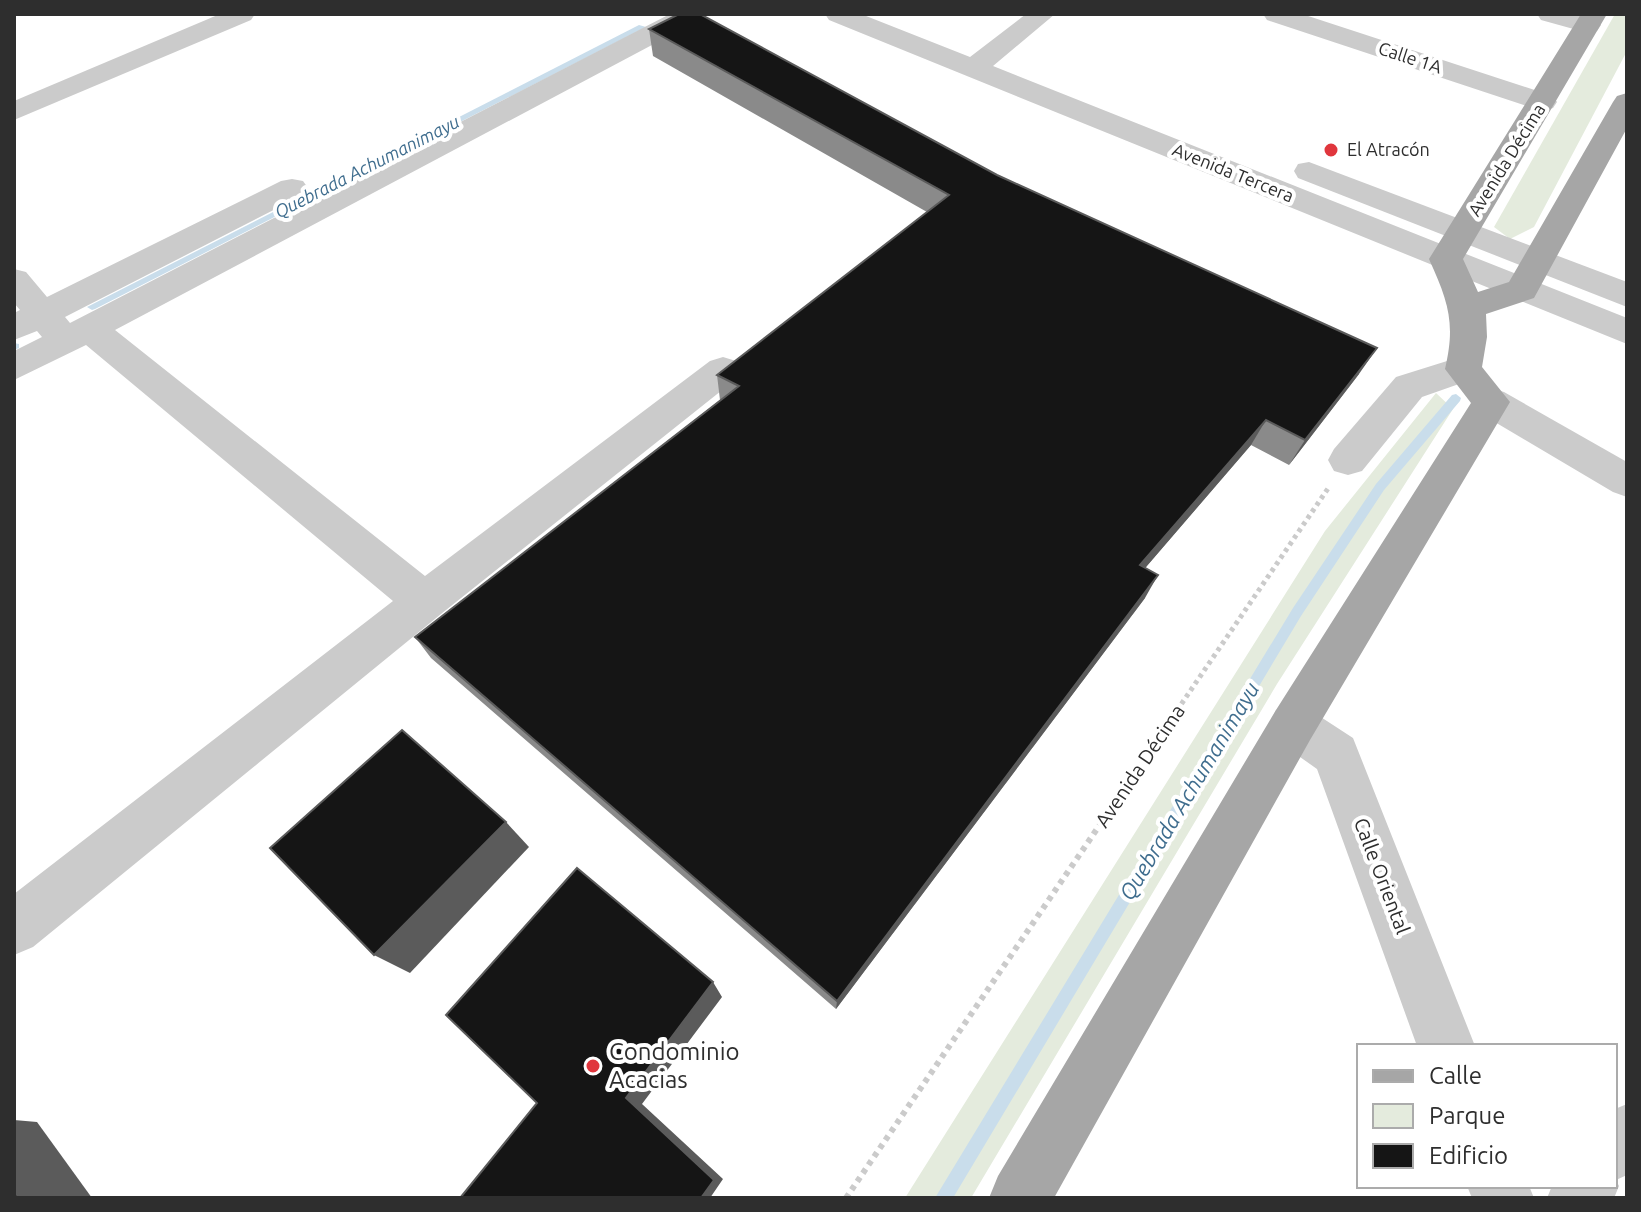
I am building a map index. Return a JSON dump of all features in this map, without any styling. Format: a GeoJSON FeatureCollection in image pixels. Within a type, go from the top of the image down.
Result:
{"type":"FeatureCollection","features":[{"type":"Feature","properties":{"kind":"main road","name":"Avenida Décima"},"geometry":{"type":"LineString","coordinates":[[1454,245],[1591,20]]}},
{"type":"Feature","properties":{"kind":"main road"},"geometry":{"type":"LineString","coordinates":[[1469,307],[1530,275],[1625,112]]}},
{"type":"Feature","properties":{"kind":"main road"},"geometry":{"type":"LineString","coordinates":[[1020,1198],[1293,725],[1477,386],[1469,307],[1454,245]]}},
{"type":"Feature","properties":{"kind":"street"},"geometry":{"type":"LineString","coordinates":[[14,111],[242,14]]}},
{"type":"Feature","properties":{"kind":"street"},"geometry":{"type":"LineString","coordinates":[[353,157],[637,14]]}},
{"type":"Feature","properties":{"kind":"street","name":"Avenida Tercera"},"geometry":{"type":"LineString","coordinates":[[838,14],[974,68],[1530,275],[1627,332]]}},
{"type":"Feature","properties":{"kind":"street"},"geometry":{"type":"LineString","coordinates":[[909,14],[1150,109]]}},
{"type":"Feature","properties":{"kind":"street"},"geometry":{"type":"LineString","coordinates":[[974,68],[1042,14]]}},
{"type":"Feature","properties":{"kind":"street","name":"Calle 1A"},"geometry":{"type":"LineString","coordinates":[[1276,14],[1543,102]]}},
{"type":"Feature","properties":{"kind":"street"},"geometry":{"type":"LineString","coordinates":[[1550,14],[1591,20]]}},
{"type":"Feature","properties":{"kind":"street"},"geometry":{"type":"LineString","coordinates":[[14,367],[674,17]]}},
{"type":"Feature","properties":{"kind":"street","name":"Avenida Tercera"},"geometry":{"type":"LineString","coordinates":[[1284,162],[1454,245]]}},
{"type":"Feature","properties":{"kind":"street"},"geometry":{"type":"LineString","coordinates":[[28,321],[325,171]]}},
{"type":"Feature","properties":{"kind":"street","name":"Avenida Tercera"},"geometry":{"type":"LineString","coordinates":[[1530,275],[1627,295]]}},
{"type":"Feature","properties":{"kind":"street"},"geometry":{"type":"LineString","coordinates":[[14,280],[28,321]]}},
{"type":"Feature","properties":{"kind":"street"},"geometry":{"type":"LineString","coordinates":[[28,321],[77,334],[425,601]]}},
{"type":"Feature","properties":{"kind":"street"},"geometry":{"type":"LineString","coordinates":[[14,928],[425,601],[723,370]]}},
{"type":"Feature","properties":{"kind":"street"},"geometry":{"type":"LineString","coordinates":[[1348,460],[1409,387],[1477,386],[1627,481]]}},
{"type":"Feature","properties":{"kind":"street","name":"Calle Oriental"},"geometry":{"type":"LineString","coordinates":[[1293,725],[1336,754],[1445,1044]]}},
{"type":"Feature","properties":{"kind":"path","name":"Avenida Décima"},"geometry":{"type":"LineString","coordinates":[[846,1198],[1348,460]]}},
{"type":"Feature","properties":{"kind":"green space"},"geometry":{"type":"Polygon","coordinates":[[[1615,14],[1627,14],[1627,51],[1534,227],[1510,239],[1494,227],[1615,14]]]}},
{"type":"Feature","properties":{"kind":"green space"},"geometry":{"type":"Polygon","coordinates":[[[1436,393],[1453,409],[1277,684],[971,1198],[905,1198],[1325,531],[1436,393]]]}},
{"type":"Feature","properties":{"kind":"building"},"geometry":{"type":"Polygon","coordinates":[[[679,14],[700,14],[997,175],[1377,348],[1305,440],[1266,420],[1140,565],[1158,575],[837,1001],[415,637],[739,386],[717,375],[949,195],[649,29],[679,14]]]}},
{"type":"Feature","properties":{"kind":"building"},"geometry":{"type":"Polygon","coordinates":[[[402,730],[506,822],[374,955],[270,848],[402,730]]]}},
{"type":"Feature","properties":{"kind":"building","name":"Condominio Acacias"},"geometry":{"type":"Polygon","coordinates":[[[577,868],[713,982],[626,1098],[714,1180],[701,1198],[460,1198],[537,1103],[446,1015],[577,868]]]}},
{"type":"Feature","properties":{"kind":"waterway","name":"Quebrada Achumanimayu"},"geometry":{"type":"LineString","coordinates":[[92,307],[642,27]]}},
{"type":"Feature","properties":{"kind":"waterway","name":"Quebrada Achumanimayu"},"geometry":{"type":"LineString","coordinates":[[943,1198],[1297,612],[1380,487],[1456,398]]}},
{"type":"Feature","properties":{"kind":"place","name":"El Atracón"},"geometry":{"type":"Point","coordinates":[1331,150]}},
{"type":"Feature","properties":{"kind":"place","name":"Condominio Acacias"},"geometry":{"type":"Point","coordinates":[593,1066]}}]}
